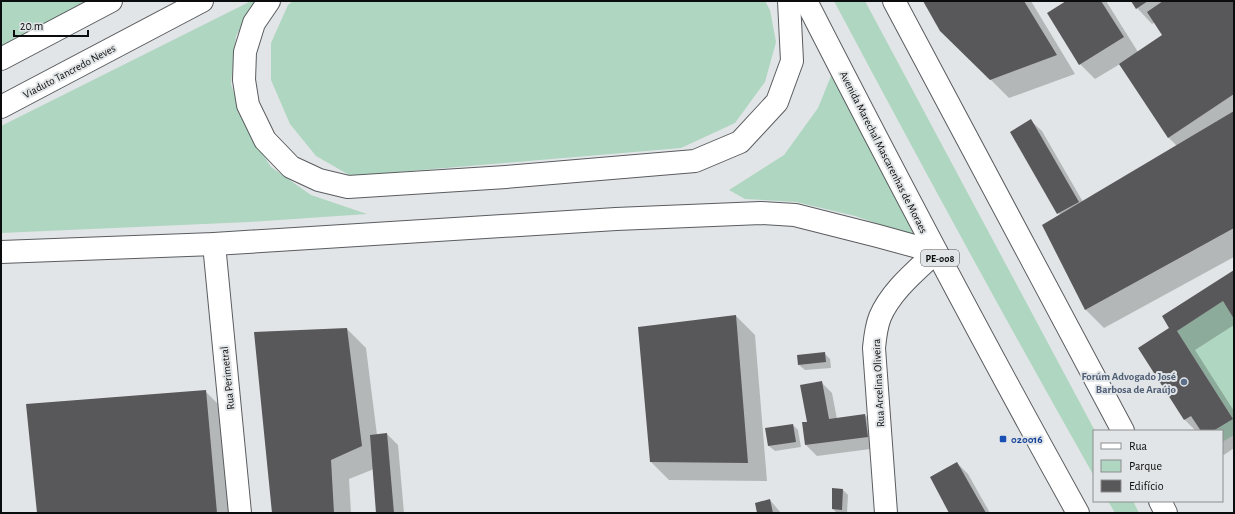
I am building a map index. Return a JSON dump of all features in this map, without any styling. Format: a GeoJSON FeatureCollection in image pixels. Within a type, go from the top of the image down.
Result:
{"type":"FeatureCollection","features":[{"type":"Feature","properties":{"kind":"main road"},"geometry":{"type":"LineString","coordinates":[[1,59],[111,1]]}},
{"type":"Feature","properties":{"kind":"main road","name":"Viaduto Tancredo Neves"},"geometry":{"type":"LineString","coordinates":[[1,107],[202,1]]}},
{"type":"Feature","properties":{"kind":"main road"},"geometry":{"type":"LineString","coordinates":[[269,1],[254,23],[245,52],[244,80],[248,105],[265,140],[291,167],[319,180],[348,187],[498,178],[695,161],[740,142],[777,102],[792,61],[789,1]]}},
{"type":"Feature","properties":{"kind":"main road","name":"Avenida Marechal Mascarenhas de Moraes"},"geometry":{"type":"LineString","coordinates":[[806,1],[936,252],[1026,420],[1078,513]]}},
{"type":"Feature","properties":{"kind":"main road"},"geometry":{"type":"LineString","coordinates":[[894,1],[1122,430]]}},
{"type":"Feature","properties":{"kind":"main road"},"geometry":{"type":"LineString","coordinates":[[1,252],[214,244],[616,219],[761,213],[795,215],[936,252]]}},
{"type":"Feature","properties":{"kind":"main road","name":"Rua Perimetral"},"geometry":{"type":"LineString","coordinates":[[214,244],[240,513]]}},
{"type":"Feature","properties":{"kind":"main road","name":"Rua Arcelina Oliveira"},"geometry":{"type":"LineString","coordinates":[[886,513],[874,348],[876,332],[880,317],[896,291],[936,252]]}},
{"type":"Feature","properties":{"kind":"main road"},"geometry":{"type":"LineString","coordinates":[[1160,502],[1166,513]]}},
{"type":"Feature","properties":{"kind":"green space"},"geometry":{"type":"Polygon","coordinates":[[[1,1],[88,1],[1,47],[1,1]]]}},
{"type":"Feature","properties":{"kind":"green space"},"geometry":{"type":"Polygon","coordinates":[[[251,1],[255,1],[236,36],[231,84],[244,124],[271,167],[311,195],[367,214],[249,222],[1,233],[1,126],[251,1]]]}},
{"type":"Feature","properties":{"kind":"green space"},"geometry":{"type":"Polygon","coordinates":[[[293,1],[765,1],[770,10],[776,42],[765,82],[735,123],[681,148],[351,176],[316,156],[290,124],[271,80],[271,43],[288,5],[293,1]]]}},
{"type":"Feature","properties":{"kind":"green space"},"geometry":{"type":"Polygon","coordinates":[[[834,1],[865,1],[1094,430],[1093,430],[1093,474],[962,240],[834,1]]]}},
{"type":"Feature","properties":{"kind":"green space"},"geometry":{"type":"Polygon","coordinates":[[[833,71],[922,239],[855,216],[796,202],[745,199],[729,190],[784,155],[818,108],[833,71]]]}},
{"type":"Feature","properties":{"kind":"green space"},"geometry":{"type":"Polygon","coordinates":[[[1223,301],[1234,319],[1234,435],[1223,441],[1223,430],[1215,430],[1233,419],[1177,331],[1223,301]]]}},
{"type":"Feature","properties":{"kind":"green space"},"geometry":{"type":"Polygon","coordinates":[[[1109,502],[1134,502],[1139,513],[1115,513],[1109,502]]]}},
{"type":"Feature","properties":{"kind":"building"},"geometry":{"type":"Polygon","coordinates":[[[923,1],[1024,1],[1057,55],[990,80],[940,31],[923,1]]]}},
{"type":"Feature","properties":{"kind":"building"},"geometry":{"type":"Polygon","coordinates":[[[1066,1],[1101,1],[1124,37],[1079,65],[1047,13],[1066,1]]]}},
{"type":"Feature","properties":{"kind":"building"},"geometry":{"type":"Polygon","coordinates":[[[1131,1],[1148,1],[1136,9],[1131,1]]]}},
{"type":"Feature","properties":{"kind":"building"},"geometry":{"type":"Polygon","coordinates":[[[1163,1],[1234,1],[1234,94],[1168,138],[1119,64],[1162,35],[1147,12],[1163,1]]]}},
{"type":"Feature","properties":{"kind":"building"},"geometry":{"type":"Polygon","coordinates":[[[1234,111],[1234,228],[1085,310],[1042,225],[1234,111]]]}},
{"type":"Feature","properties":{"kind":"building"},"geometry":{"type":"Polygon","coordinates":[[[1031,119],[1079,202],[1057,214],[1010,132],[1031,119]]]}},
{"type":"Feature","properties":{"kind":"building","name":"Forúm Advogado José Barbosa de Araújo"},"geometry":{"type":"Polygon","coordinates":[[[1234,270],[1234,319],[1223,301],[1177,331],[1233,419],[1215,430],[1200,430],[1191,416],[1184,420],[1138,348],[1169,328],[1162,316],[1234,270]]]}},
{"type":"Feature","properties":{"kind":"building"},"geometry":{"type":"Polygon","coordinates":[[[736,315],[748,463],[650,462],[638,327],[736,315]]]}},
{"type":"Feature","properties":{"kind":"building"},"geometry":{"type":"Polygon","coordinates":[[[347,328],[362,446],[331,460],[334,513],[272,513],[254,332],[347,328]]]}},
{"type":"Feature","properties":{"kind":"building"},"geometry":{"type":"Polygon","coordinates":[[[825,352],[826,362],[798,365],[797,355],[825,352]]]}},
{"type":"Feature","properties":{"kind":"building"},"geometry":{"type":"Polygon","coordinates":[[[822,381],[829,419],[865,414],[868,437],[805,445],[802,422],[807,422],[800,385],[822,381]]]}},
{"type":"Feature","properties":{"kind":"building"},"geometry":{"type":"Polygon","coordinates":[[[206,390],[217,513],[37,513],[26,404],[206,390]]]}},
{"type":"Feature","properties":{"kind":"building"},"geometry":{"type":"Polygon","coordinates":[[[793,424],[796,442],[768,446],[765,428],[793,424]]]}},
{"type":"Feature","properties":{"kind":"building"},"geometry":{"type":"Polygon","coordinates":[[[387,433],[394,513],[376,513],[370,435],[387,433]]]}},
{"type":"Feature","properties":{"kind":"building"},"geometry":{"type":"Polygon","coordinates":[[[957,462],[986,513],[949,513],[930,477],[957,462]]]}},
{"type":"Feature","properties":{"kind":"building"},"geometry":{"type":"Polygon","coordinates":[[[832,488],[843,489],[842,510],[832,509],[832,488]]]}},
{"type":"Feature","properties":{"kind":"building"},"geometry":{"type":"Polygon","coordinates":[[[770,499],[773,513],[757,513],[755,503],[770,499]]]}},
{"type":"Feature","properties":{"kind":"place","name":"Forúm Advogado José Barbosa de Araújo"},"geometry":{"type":"Point","coordinates":[1184,382]}},
{"type":"Feature","properties":{"kind":"place","name":"020016"},"geometry":{"type":"Point","coordinates":[1003,439]}}]}
